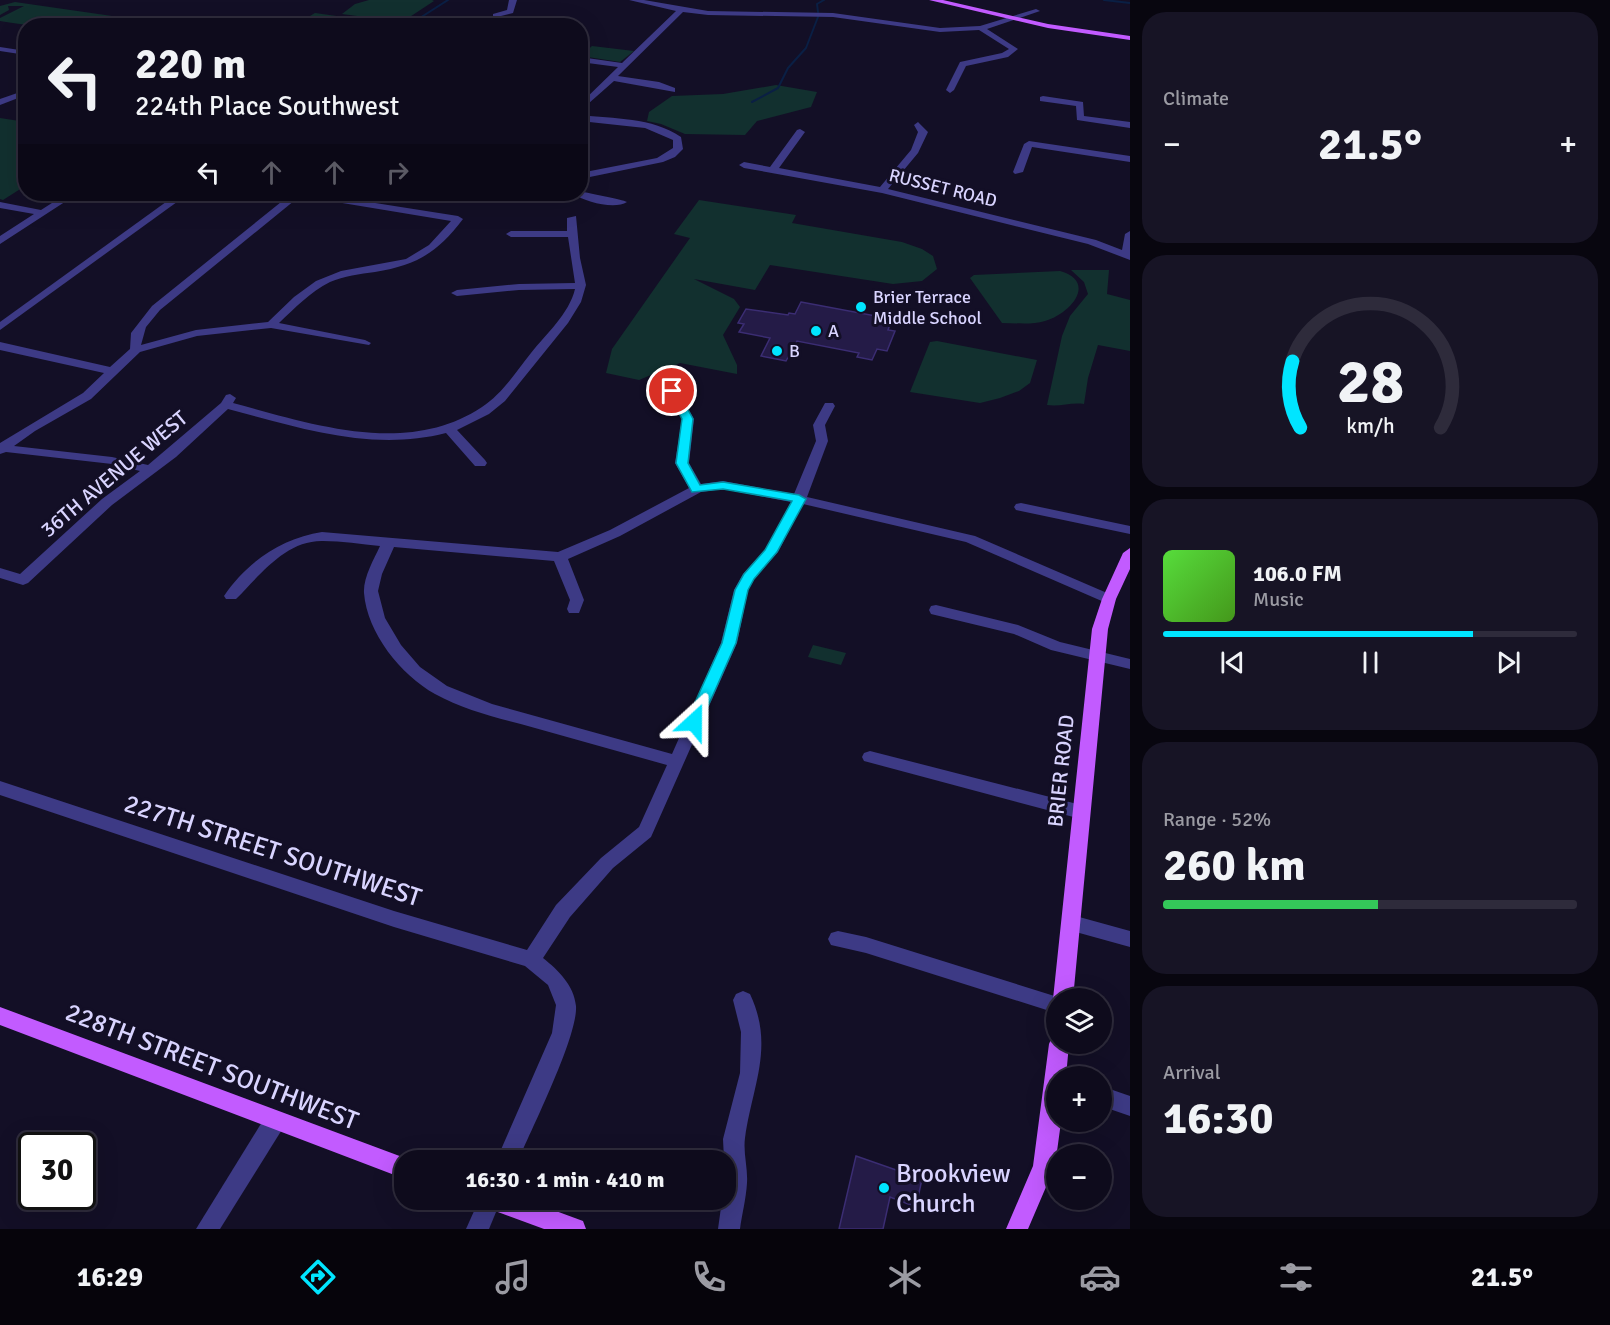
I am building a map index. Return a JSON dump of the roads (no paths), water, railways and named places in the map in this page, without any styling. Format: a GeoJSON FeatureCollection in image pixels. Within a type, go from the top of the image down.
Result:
{"type":"FeatureCollection","features":[{"type":"Feature","properties":{"kind":"main road"},"geometry":{"type":"LineString","coordinates":[[933,0],[1088,33],[1130,38]]}},
{"type":"Feature","properties":{"kind":"main road","name":"BRIER ROAD"},"geometry":{"type":"LineString","coordinates":[[1064,988],[1100,629],[1109,599],[1128,562]]}},
{"type":"Feature","properties":{"kind":"main road","name":"228TH STREET SOUTHWEST"},"geometry":{"type":"LineString","coordinates":[[0,1016],[394,1164]]}},
{"type":"Feature","properties":{"kind":"main road"},"geometry":{"type":"LineString","coordinates":[[1017,1229],[1044,1166],[1049,1132]]}},
{"type":"Feature","properties":{"kind":"main road"},"geometry":{"type":"LineString","coordinates":[[523,1210],[575,1229]]}},
{"type":"Feature","properties":{"kind":"street"},"geometry":{"type":"LineString","coordinates":[[496,16],[510,11],[513,0]]}},
{"type":"Feature","properties":{"kind":"street"},"geometry":{"type":"LineString","coordinates":[[633,0],[708,13],[833,15],[940,30],[981,28],[1036,11]]}},
{"type":"Feature","properties":{"kind":"street"},"geometry":{"type":"LineString","coordinates":[[588,101],[681,10]]}},
{"type":"Feature","properties":{"kind":"street"},"geometry":{"type":"LineString","coordinates":[[950,90],[963,64],[1005,55],[1014,49],[981,28]]}},
{"type":"Feature","properties":{"kind":"street"},"geometry":{"type":"LineString","coordinates":[[0,49],[18,52]]}},
{"type":"Feature","properties":{"kind":"street"},"geometry":{"type":"LineString","coordinates":[[588,60],[624,66]]}},
{"type":"Feature","properties":{"kind":"street"},"geometry":{"type":"LineString","coordinates":[[612,78],[659,85],[672,90]]}},
{"type":"Feature","properties":{"kind":"street"},"geometry":{"type":"LineString","coordinates":[[3,99],[18,94]]}},
{"type":"Feature","properties":{"kind":"street"},"geometry":{"type":"LineString","coordinates":[[3,99],[18,101]]}},
{"type":"Feature","properties":{"kind":"street"},"geometry":{"type":"LineString","coordinates":[[1043,99],[1080,105],[1080,118],[1130,125]]}},
{"type":"Feature","properties":{"kind":"street"},"geometry":{"type":"LineString","coordinates":[[588,119],[659,129],[678,139],[678,149],[672,155],[660,160],[588,174]]}},
{"type":"Feature","properties":{"kind":"street"},"geometry":{"type":"LineString","coordinates":[[882,190],[915,151],[923,132],[918,125]]}},
{"type":"Feature","properties":{"kind":"street"},"geometry":{"type":"LineString","coordinates":[[773,170],[800,132]]}},
{"type":"Feature","properties":{"kind":"street"},"geometry":{"type":"LineString","coordinates":[[1018,172],[1029,144],[1130,159]]}},
{"type":"Feature","properties":{"kind":"street","name":"RUSSET ROAD"},"geometry":{"type":"LineString","coordinates":[[744,165],[882,190],[1083,240],[1128,256]]}},
{"type":"Feature","properties":{"kind":"street"},"geometry":{"type":"LineString","coordinates":[[588,197],[603,201],[622,202]]}},
{"type":"Feature","properties":{"kind":"street"},"geometry":{"type":"LineString","coordinates":[[0,241],[61,201]]}},
{"type":"Feature","properties":{"kind":"street"},"geometry":{"type":"LineString","coordinates":[[0,327],[173,201]]}},
{"type":"Feature","properties":{"kind":"street"},"geometry":{"type":"LineString","coordinates":[[136,350],[134,342],[137,334],[143,322],[156,308],[287,201]]}},
{"type":"Feature","properties":{"kind":"street"},"geometry":{"type":"LineString","coordinates":[[271,325],[302,294],[330,278],[392,266],[416,258],[433,248],[458,219],[346,201]]}},
{"type":"Feature","properties":{"kind":"street"},"geometry":{"type":"LineString","coordinates":[[0,205],[43,213]]}},
{"type":"Feature","properties":{"kind":"street"},"geometry":{"type":"LineString","coordinates":[[480,463],[450,430],[486,410],[504,395],[574,306],[581,286],[572,234],[572,218]]}},
{"type":"Feature","properties":{"kind":"street"},"geometry":{"type":"LineString","coordinates":[[510,234],[572,234]]}},
{"type":"Feature","properties":{"kind":"street"},"geometry":{"type":"LineString","coordinates":[[1128,256],[1130,234]]}},
{"type":"Feature","properties":{"kind":"street"},"geometry":{"type":"LineString","coordinates":[[457,293],[519,287],[581,286]]}},
{"type":"Feature","properties":{"kind":"street"},"geometry":{"type":"LineString","coordinates":[[1,448],[87,396],[112,370],[136,350],[195,333],[271,325],[365,343]]}},
{"type":"Feature","properties":{"kind":"street"},"geometry":{"type":"LineString","coordinates":[[0,346],[112,370]]}},
{"type":"Feature","properties":{"kind":"street"},"geometry":{"type":"LineString","coordinates":[[672,391],[688,419],[682,463],[697,489]]}},
{"type":"Feature","properties":{"kind":"street","name":"36TH AVENUE WEST"},"geometry":{"type":"LineString","coordinates":[[0,573],[23,580],[107,502],[171,453],[228,401],[275,417],[352,435],[391,438],[450,430]]}},
{"type":"Feature","properties":{"kind":"street"},"geometry":{"type":"LineString","coordinates":[[512,1150],[562,1033],[566,1005],[555,979],[531,960],[563,911],[607,863],[645,832],[729,643],[741,590],[748,577],[771,552],[799,499],[822,441],[819,425],[829,406]]}},
{"type":"Feature","properties":{"kind":"street"},"geometry":{"type":"LineString","coordinates":[[1,448],[39,454],[117,460],[149,469]]}},
{"type":"Feature","properties":{"kind":"street"},"geometry":{"type":"LineString","coordinates":[[231,596],[279,548],[292,541],[322,536],[560,557],[615,533],[697,489],[723,485],[799,499],[970,539],[1109,599]]}},
{"type":"Feature","properties":{"kind":"street"},"geometry":{"type":"LineString","coordinates":[[1021,507],[1130,530]]}},
{"type":"Feature","properties":{"kind":"street"},"geometry":{"type":"LineString","coordinates":[[388,543],[375,574],[371,591],[377,618],[395,650],[414,671],[441,690],[487,709],[676,761]]}},
{"type":"Feature","properties":{"kind":"street"},"geometry":{"type":"LineString","coordinates":[[560,557],[577,600],[574,609]]}},
{"type":"Feature","properties":{"kind":"street"},"geometry":{"type":"LineString","coordinates":[[936,610],[1018,630],[1056,646],[1130,664]]}},
{"type":"Feature","properties":{"kind":"street"},"geometry":{"type":"LineString","coordinates":[[870,757],[1081,812]]}},
{"type":"Feature","properties":{"kind":"street","name":"227TH STREET SOUTHWEST"},"geometry":{"type":"LineString","coordinates":[[0,788],[394,920],[531,960]]}},
{"type":"Feature","properties":{"kind":"street"},"geometry":{"type":"LineString","coordinates":[[1072,923],[1130,939]]}},
{"type":"Feature","properties":{"kind":"street"},"geometry":{"type":"LineString","coordinates":[[838,939],[866,945],[1046,1001]]}},
{"type":"Feature","properties":{"kind":"street"},"geometry":{"type":"LineString","coordinates":[[729,1229],[736,1183],[734,1138],[750,1072],[751,1032],[743,1000]]}},
{"type":"Feature","properties":{"kind":"street"},"geometry":{"type":"LineString","coordinates":[[1112,1100],[1130,1106]]}},
{"type":"Feature","properties":{"kind":"street"},"geometry":{"type":"LineString","coordinates":[[207,1229],[275,1121]]}},
{"type":"Feature","properties":{"kind":"street"},"geometry":{"type":"LineString","coordinates":[[477,1229],[486,1210]]}},
{"type":"Feature","properties":{"kind":"waterway"},"geometry":{"type":"LineString","coordinates":[[420,18],[448,0]]}},
{"type":"Feature","properties":{"kind":"waterway"},"geometry":{"type":"LineString","coordinates":[[818,12],[817,4],[824,0]]}},
{"type":"Feature","properties":{"kind":"waterway"},"geometry":{"type":"LineString","coordinates":[[1104,0],[1130,3]]}},
{"type":"Feature","properties":{"kind":"waterway"},"geometry":{"type":"LineString","coordinates":[[752,102],[778,88],[788,68],[806,48],[818,17]]}},
{"type":"Feature","properties":{"kind":"place","name":"Brier Terrace Middle School"},"geometry":{"type":"Point","coordinates":[861,307]}},
{"type":"Feature","properties":{"kind":"place","name":"A"},"geometry":{"type":"Point","coordinates":[816,331]}},
{"type":"Feature","properties":{"kind":"place","name":"B"},"geometry":{"type":"Point","coordinates":[777,351]}},
{"type":"Feature","properties":{"kind":"place","name":"Brookview Church"},"geometry":{"type":"Point","coordinates":[884,1188]}}]}
